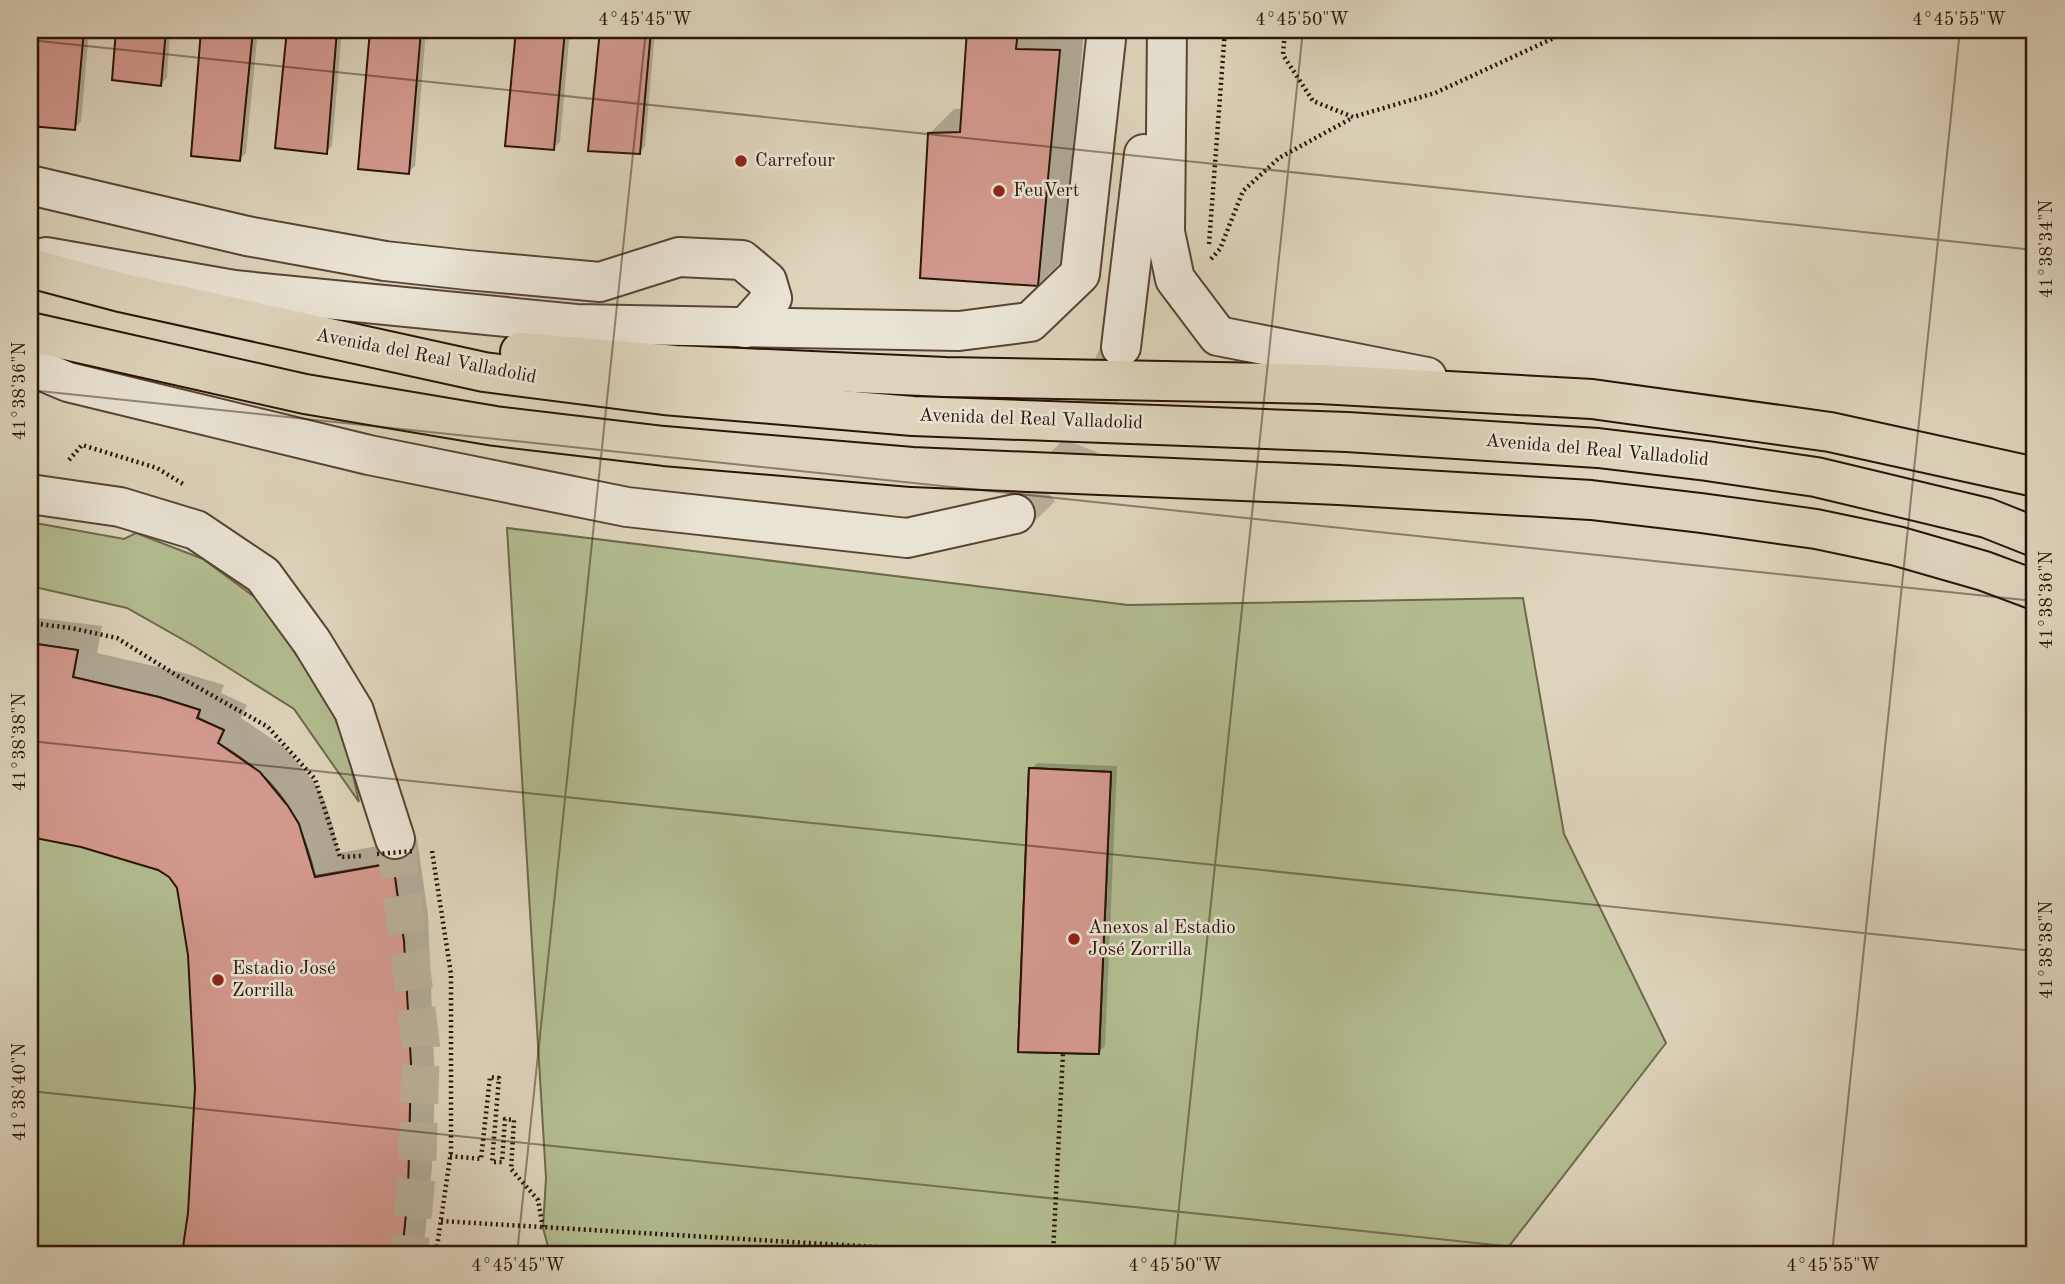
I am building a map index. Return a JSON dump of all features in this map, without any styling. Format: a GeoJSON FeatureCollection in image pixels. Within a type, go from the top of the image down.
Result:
{"type":"FeatureCollection","features":[{"type":"Feature","properties":{"kind":"highway","name":"Avenida del Real Valladolid"},"geometry":{"type":"LineString","coordinates":[[30,268],[120,292],[484,372],[664,395],[913,416],[1347,432],[1625,451],[1816,477],[1987,518],[2035,537]]}},
{"type":"Feature","properties":{"kind":"highway"},"geometry":{"type":"LineString","coordinates":[[30,332],[305,394],[495,426],[664,446],[912,467],[1339,485],[1591,500],[1816,529],[1897,546],[1983,571],[2035,590]]}},
{"type":"Feature","properties":{"kind":"highway"},"geometry":{"type":"LineString","coordinates":[[335,339],[689,366],[958,377],[1320,384],[1592,399],[1830,432],[2035,477]]}},
{"type":"Feature","properties":{"kind":"lane"},"geometry":{"type":"LineString","coordinates":[[30,254],[234,290],[576,324],[959,331],[1030,322],[1080,274],[1107,30]]}},
{"type":"Feature","properties":{"kind":"lane"},"geometry":{"type":"LineString","coordinates":[[1121,347],[1160,30]]}},
{"type":"Feature","properties":{"kind":"lane"},"geometry":{"type":"LineString","coordinates":[[1167,30],[1165,232],[1175,279],[1218,336],[1405,373],[1592,399]]}},
{"type":"Feature","properties":{"kind":"lane"},"geometry":{"type":"LineString","coordinates":[[30,185],[247,236],[385,261],[467,271],[600,282],[679,257],[742,260],[767,281],[772,298],[746,328]]}},
{"type":"Feature","properties":{"kind":"lane"},"geometry":{"type":"LineString","coordinates":[[30,366],[68,382],[369,455],[627,507],[907,538],[1015,514]]}},
{"type":"Feature","properties":{"kind":"lane"},"geometry":{"type":"LineString","coordinates":[[30,494],[120,507],[196,530],[263,575],[313,642],[354,711],[396,848]]}},
{"type":"Feature","properties":{"kind":"path"},"geometry":{"type":"LineString","coordinates":[[1225,30],[1208,262],[1220,249],[1243,191],[1279,158],[1353,117],[1434,93],[1558,36],[1577,30]]}},
{"type":"Feature","properties":{"kind":"path"},"geometry":{"type":"LineString","coordinates":[[1285,30],[1283,55],[1314,101],[1353,117]]}},
{"type":"Feature","properties":{"kind":"path"},"geometry":{"type":"LineString","coordinates":[[30,623],[117,638],[268,727],[314,779],[340,857],[396,848],[432,850],[451,974],[450,1156],[436,1254]]}},
{"type":"Feature","properties":{"kind":"path"},"geometry":{"type":"LineString","coordinates":[[1052,1254],[1063,1053]]}},
{"type":"Feature","properties":{"kind":"path"},"geometry":{"type":"LineString","coordinates":[[450,1156],[481,1158],[490,1077],[499,1078],[492,1161],[502,1162],[505,1119],[514,1120],[511,1169],[538,1200],[543,1228]]}},
{"type":"Feature","properties":{"kind":"path"},"geometry":{"type":"LineString","coordinates":[[441,1221],[993,1254]]}},
{"type":"Feature","properties":{"kind":"green space"},"geometry":{"type":"Polygon","coordinates":[[[30,522],[124,539],[136,533],[203,559],[264,604],[326,695],[347,748],[359,802],[294,709],[194,646],[127,608],[30,586],[30,522]]]}},
{"type":"Feature","properties":{"kind":"green space","name":"Anexos al Estadio José Zorrilla"},"geometry":{"type":"Polygon","coordinates":[[[507,528],[1128,605],[1523,598],[1564,834],[1666,1043],[1503,1254],[550,1254],[543,1228],[546,1178],[507,528]]]}},
{"type":"Feature","properties":{"kind":"green space","name":"Estadio José Zorrilla"},"geometry":{"type":"Polygon","coordinates":[[[30,643],[78,650],[73,677],[159,697],[200,710],[198,718],[224,730],[218,743],[256,769],[283,798],[302,833],[315,876],[393,863],[404,961],[410,1058],[409,1155],[402,1254],[30,1254],[30,643]]]}},
{"type":"Feature","properties":{"kind":"building"},"geometry":{"type":"Polygon","coordinates":[[[30,30],[84,30],[75,130],[30,126],[30,30]]]}},
{"type":"Feature","properties":{"kind":"building"},"geometry":{"type":"Polygon","coordinates":[[[116,30],[166,30],[161,86],[112,80],[116,30]]]}},
{"type":"Feature","properties":{"kind":"building"},"geometry":{"type":"Polygon","coordinates":[[[201,30],[253,30],[240,161],[191,156],[201,30]]]}},
{"type":"Feature","properties":{"kind":"building"},"geometry":{"type":"Polygon","coordinates":[[[287,30],[337,30],[327,154],[275,148],[287,30]]]}},
{"type":"Feature","properties":{"kind":"building"},"geometry":{"type":"Polygon","coordinates":[[[370,30],[421,30],[409,174],[358,169],[370,30]]]}},
{"type":"Feature","properties":{"kind":"building"},"geometry":{"type":"Polygon","coordinates":[[[516,30],[565,30],[554,150],[505,146],[516,30]]]}},
{"type":"Feature","properties":{"kind":"building"},"geometry":{"type":"Polygon","coordinates":[[[600,30],[651,30],[640,154],[588,151],[600,30]]]}},
{"type":"Feature","properties":{"kind":"building"},"geometry":{"type":"Polygon","coordinates":[[[967,30],[1018,30],[1016,49],[1060,50],[1038,286],[920,278],[928,133],[960,132],[967,30]]]}},
{"type":"Feature","properties":{"kind":"building","name":"Estadio José Zorrilla"},"geometry":{"type":"Polygon","coordinates":[[[30,643],[78,650],[73,677],[159,697],[200,710],[197,718],[224,730],[218,743],[260,772],[288,806],[299,824],[315,877],[393,863],[404,941],[411,1064],[408,1193],[402,1254],[182,1254],[188,1213],[195,1088],[188,955],[177,888],[169,877],[158,870],[81,847],[30,837],[30,643]]]}},
{"type":"Feature","properties":{"kind":"building"},"geometry":{"type":"Polygon","coordinates":[[[1029,768],[1111,772],[1099,1054],[1018,1052],[1029,768]]]}},
{"type":"Feature","properties":{"kind":"building"},"geometry":{"type":"Polygon","coordinates":[[[1029,768],[1111,772],[1099,1054],[1018,1052],[1029,768]]]}},
{"type":"Feature","properties":{"kind":"tunnel"},"geometry":{"type":"LineString","coordinates":[[1015,514],[1076,454],[1119,351]]}},
{"type":"Feature","properties":{"kind":"tunnel"},"geometry":{"type":"LineString","coordinates":[[395,839],[421,1046],[417,1170],[409,1254]]}},
{"type":"Feature","properties":{"kind":"place","name":"Carrefour"},"geometry":{"type":"Point","coordinates":[741,161]}},
{"type":"Feature","properties":{"kind":"place","name":"FeuVert"},"geometry":{"type":"Point","coordinates":[999,191]}},
{"type":"Feature","properties":{"kind":"place","name":"Anexos al Estadio José Zorrilla"},"geometry":{"type":"Point","coordinates":[1074,939]}},
{"type":"Feature","properties":{"kind":"place","name":"Estadio José Zorrilla"},"geometry":{"type":"Point","coordinates":[218,980]}}]}
